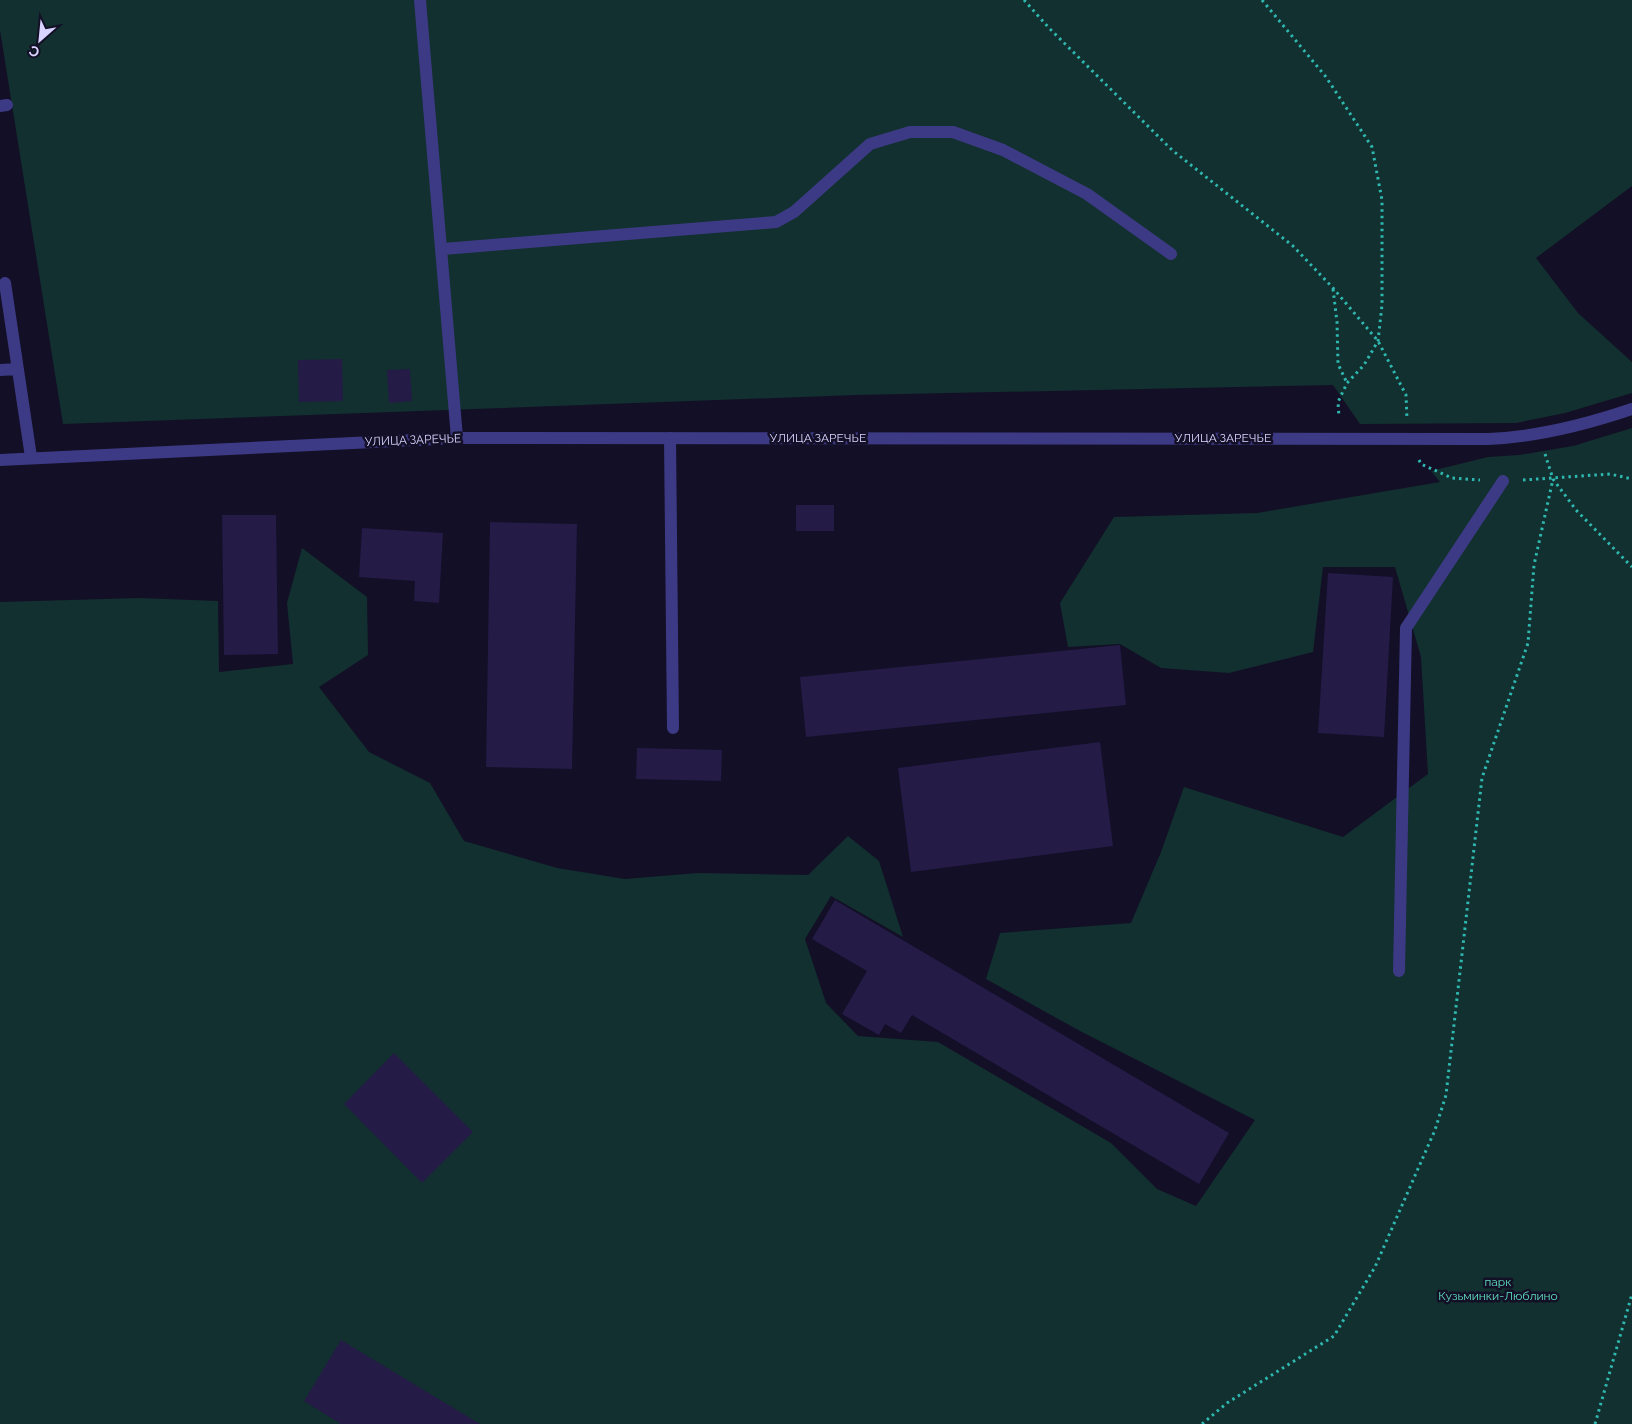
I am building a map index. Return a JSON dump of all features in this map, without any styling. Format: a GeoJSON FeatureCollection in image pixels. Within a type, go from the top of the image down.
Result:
{"type":"FeatureCollection","features":[{"type":"Feature","properties":{"kind":"street"},"geometry":{"type":"LineString","coordinates":[[420,0],[443,249],[457,438]]}},
{"type":"Feature","properties":{"kind":"street"},"geometry":{"type":"LineString","coordinates":[[443,249],[776,222],[794,212],[870,144],[910,132],[953,132],[1003,150],[1086,194],[1170,254]]}},
{"type":"Feature","properties":{"kind":"street"},"geometry":{"type":"LineString","coordinates":[[6,283],[31,457]]}},
{"type":"Feature","properties":{"kind":"street"},"geometry":{"type":"LineString","coordinates":[[0,370],[18,369]]}},
{"type":"Feature","properties":{"kind":"street","name":"УЛИЦА ЗАРЕЧЬЕ"},"geometry":{"type":"LineString","coordinates":[[0,460],[31,457],[457,438],[1488,439],[1539,435],[1603,419],[1632,409]]}},
{"type":"Feature","properties":{"kind":"street"},"geometry":{"type":"LineString","coordinates":[[670,438],[673,728]]}},
{"type":"Feature","properties":{"kind":"street"},"geometry":{"type":"LineString","coordinates":[[1399,971],[1406,628],[1503,481]]}},
{"type":"Feature","properties":{"kind":"path"},"geometry":{"type":"LineString","coordinates":[[1024,0],[1049,28],[1172,150],[1293,246],[1333,288],[1378,342],[1406,395],[1408,438],[1421,464],[1452,478],[1503,481],[1610,474],[1632,479]]}},
{"type":"Feature","properties":{"kind":"path"},"geometry":{"type":"LineString","coordinates":[[1262,0],[1326,78],[1372,147],[1382,200],[1382,305],[1378,342],[1364,365],[1347,383],[1338,402],[1340,438]]}},
{"type":"Feature","properties":{"kind":"path"},"geometry":{"type":"LineString","coordinates":[[1333,288],[1337,322],[1338,364],[1347,383]]}},
{"type":"Feature","properties":{"kind":"path"},"geometry":{"type":"LineString","coordinates":[[1539,435],[1553,479],[1576,510],[1632,567]]}},
{"type":"Feature","properties":{"kind":"path"},"geometry":{"type":"LineString","coordinates":[[1202,1424],[1227,1403],[1334,1336],[1375,1267],[1436,1130],[1446,1095],[1482,778],[1528,643],[1534,565],[1553,479]]}},
{"type":"Feature","properties":{"kind":"path"},"geometry":{"type":"LineString","coordinates":[[1595,1424],[1632,1294]]}},
{"type":"Feature","properties":{"kind":"green space"},"geometry":{"type":"Polygon","coordinates":[[[0,0],[1632,0],[1632,186],[1536,258],[1578,313],[1632,362],[1632,393],[1565,413],[1516,423],[1360,424],[1333,385],[855,395],[63,424],[0,30],[0,0]]]}},
{"type":"Feature","properties":{"kind":"green space","name":"парк Кузьминки-Люблино"},"geometry":{"type":"Polygon","coordinates":[[[1632,428],[1632,1424],[0,1424],[0,602],[139,598],[218,601],[219,672],[293,664],[287,603],[302,548],[367,597],[368,655],[319,687],[369,752],[430,783],[464,841],[557,868],[625,879],[698,873],[808,875],[848,836],[879,861],[903,937],[831,896],[805,939],[826,1003],[858,1036],[938,1042],[1111,1143],[1157,1189],[1196,1206],[1255,1120],[1080,1031],[986,979],[1000,933],[1131,923],[1161,852],[1184,787],[1343,837],[1428,774],[1421,657],[1395,567],[1323,567],[1313,652],[1229,673],[1161,668],[1120,644],[1068,647],[1060,603],[1114,517],[1257,513],[1440,482],[1431,471],[1488,457],[1519,455],[1573,446],[1632,428]]]}},
{"type":"Feature","properties":{"kind":"building"},"geometry":{"type":"Polygon","coordinates":[[[342,359],[343,401],[299,402],[298,360],[342,359]]]}},
{"type":"Feature","properties":{"kind":"building"},"geometry":{"type":"Polygon","coordinates":[[[410,369],[412,401],[389,403],[387,370],[410,369]]]}},
{"type":"Feature","properties":{"kind":"building"},"geometry":{"type":"Polygon","coordinates":[[[796,505],[834,505],[834,531],[796,531],[796,505]]]}},
{"type":"Feature","properties":{"kind":"building"},"geometry":{"type":"Polygon","coordinates":[[[222,515],[276,515],[278,654],[224,655],[222,515]]]}},
{"type":"Feature","properties":{"kind":"building"},"geometry":{"type":"Polygon","coordinates":[[[490,522],[577,524],[572,769],[486,767],[490,522]]]}},
{"type":"Feature","properties":{"kind":"building"},"geometry":{"type":"Polygon","coordinates":[[[362,528],[443,533],[439,603],[414,601],[415,581],[359,577],[362,528]]]}},
{"type":"Feature","properties":{"kind":"building"},"geometry":{"type":"Polygon","coordinates":[[[1328,573],[1393,577],[1384,737],[1318,733],[1328,573]]]}},
{"type":"Feature","properties":{"kind":"building"},"geometry":{"type":"Polygon","coordinates":[[[1120,645],[1126,705],[806,737],[800,677],[1120,645]]]}},
{"type":"Feature","properties":{"kind":"building"},"geometry":{"type":"Polygon","coordinates":[[[1100,742],[1113,846],[911,872],[898,768],[1100,742]]]}},
{"type":"Feature","properties":{"kind":"building"},"geometry":{"type":"Polygon","coordinates":[[[637,748],[722,750],[721,781],[636,779],[637,748]]]}},
{"type":"Feature","properties":{"kind":"building"},"geometry":{"type":"Polygon","coordinates":[[[835,900],[1229,1133],[1199,1184],[912,1015],[901,1033],[885,1024],[879,1035],[842,1014],[867,971],[812,939],[835,900]]]}},
{"type":"Feature","properties":{"kind":"building"},"geometry":{"type":"Polygon","coordinates":[[[394,1053],[473,1132],[422,1183],[344,1104],[394,1053]]]}},
{"type":"Feature","properties":{"kind":"building"},"geometry":{"type":"Polygon","coordinates":[[[341,1340],[480,1424],[341,1424],[304,1401],[341,1340]]]}}]}
